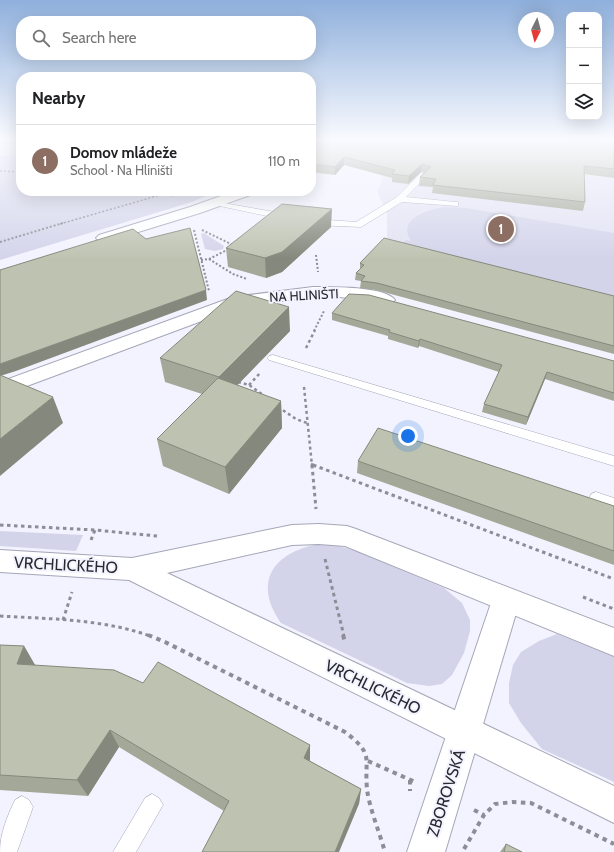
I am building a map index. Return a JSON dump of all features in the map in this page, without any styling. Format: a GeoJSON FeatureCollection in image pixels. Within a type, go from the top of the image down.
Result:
{"type":"FeatureCollection","features":[{"type":"Feature","properties":{"kind":"street"},"geometry":{"type":"LineString","coordinates":[[91,242],[234,196]]}},
{"type":"Feature","properties":{"kind":"street","name":"NA HLINIŠTI"},"geometry":{"type":"LineString","coordinates":[[0,389],[239,302],[313,292],[339,292],[370,295],[400,304]]}},
{"type":"Feature","properties":{"kind":"street","name":"VRCHLICKÉHO"},"geometry":{"type":"LineString","coordinates":[[0,561],[132,569],[292,535],[319,534],[348,536],[614,642]]}},
{"type":"Feature","properties":{"kind":"street","name":"VRCHLICKÉHO"},"geometry":{"type":"LineString","coordinates":[[132,569],[614,805]]}},
{"type":"Feature","properties":{"kind":"street","name":"ZBOROVSKÁ"},"geometry":{"type":"LineString","coordinates":[[426,852],[506,600]]}},
{"type":"Feature","properties":{"kind":"lane"},"geometry":{"type":"LineString","coordinates":[[308,221],[358,225],[400,199],[419,180]]}},
{"type":"Feature","properties":{"kind":"lane"},"geometry":{"type":"LineString","coordinates":[[400,199],[455,204]]}},
{"type":"Feature","properties":{"kind":"lane"},"geometry":{"type":"LineString","coordinates":[[215,203],[294,219]]}},
{"type":"Feature","properties":{"kind":"lane"},"geometry":{"type":"LineString","coordinates":[[273,358],[614,461]]}},
{"type":"Feature","properties":{"kind":"lane"},"geometry":{"type":"LineString","coordinates":[[596,498],[614,504]]}},
{"type":"Feature","properties":{"kind":"lane"},"geometry":{"type":"LineString","coordinates":[[124,852],[152,805]]}},
{"type":"Feature","properties":{"kind":"lane"},"geometry":{"type":"LineString","coordinates":[[6,852],[22,807]]}},
{"type":"Feature","properties":{"kind":"path"},"geometry":{"type":"LineString","coordinates":[[0,242],[157,196]]}},
{"type":"Feature","properties":{"kind":"path"},"geometry":{"type":"LineString","coordinates":[[201,260],[209,259],[235,247],[209,232],[193,228],[201,260],[210,296]]}},
{"type":"Feature","properties":{"kind":"path"},"geometry":{"type":"LineString","coordinates":[[209,259],[233,274],[253,280]]}},
{"type":"Feature","properties":{"kind":"path"},"geometry":{"type":"LineString","coordinates":[[235,381],[249,385],[266,398]]}},
{"type":"Feature","properties":{"kind":"path"},"geometry":{"type":"LineString","coordinates":[[272,402],[296,419],[307,423],[319,534],[355,679]]}},
{"type":"Feature","properties":{"kind":"path"},"geometry":{"type":"LineString","coordinates":[[311,464],[614,579]]}},
{"type":"Feature","properties":{"kind":"path"},"geometry":{"type":"LineString","coordinates":[[0,525],[95,530],[161,536]]}},
{"type":"Feature","properties":{"kind":"path"},"geometry":{"type":"LineString","coordinates":[[0,616],[63,620],[128,628],[165,642],[345,732],[361,744],[368,761],[367,789],[385,852]]}},
{"type":"Feature","properties":{"kind":"path"},"geometry":{"type":"LineString","coordinates":[[368,761],[410,780]]}},
{"type":"Feature","properties":{"kind":"path"},"geometry":{"type":"LineString","coordinates":[[463,852],[484,814],[495,804],[512,802],[531,802],[614,844]]}},
{"type":"Feature","properties":{"kind":"shaded area"},"geometry":{"type":"Polygon","coordinates":[[[0,180],[16,180],[16,196],[206,196],[192,202],[0,260],[0,180]]]}},
{"type":"Feature","properties":{"kind":"shaded area"},"geometry":{"type":"Polygon","coordinates":[[[382,180],[614,180],[614,302],[387,244],[387,214],[377,191],[382,180]]]}},
{"type":"Feature","properties":{"kind":"shaded area"},"geometry":{"type":"Polygon","coordinates":[[[446,207],[466,208],[614,233],[614,299],[401,245],[406,240],[411,241],[408,233],[408,226],[411,221],[424,213],[446,207]]]}},
{"type":"Feature","properties":{"kind":"shaded area"},"geometry":{"type":"Polygon","coordinates":[[[204,233],[224,246],[223,249],[215,251],[205,249],[201,234],[204,233]]]}},
{"type":"Feature","properties":{"kind":"shaded area"},"geometry":{"type":"Polygon","coordinates":[[[0,531],[83,535],[76,551],[0,546],[0,531]]]}},
{"type":"Feature","properties":{"kind":"shaded area"},"geometry":{"type":"Polygon","coordinates":[[[314,545],[335,545],[356,551],[444,588],[462,603],[470,620],[470,631],[464,653],[452,675],[442,684],[429,686],[407,683],[281,623],[273,609],[269,596],[268,584],[271,574],[277,564],[286,556],[314,545]]]}},
{"type":"Feature","properties":{"kind":"shaded area"},"geometry":{"type":"Polygon","coordinates":[[[557,634],[614,657],[614,782],[542,749],[521,723],[509,703],[509,683],[513,665],[521,652],[539,641],[557,634]]]}},
{"type":"Feature","properties":{"kind":"building"},"geometry":{"type":"Polygon","coordinates":[[[436,180],[584,180],[585,202],[433,185],[436,180]]]}},
{"type":"Feature","properties":{"kind":"building"},"geometry":{"type":"Polygon","coordinates":[[[282,204],[332,209],[282,252],[265,258],[226,248],[282,204]]]}},
{"type":"Feature","properties":{"kind":"building"},"geometry":{"type":"Polygon","coordinates":[[[190,228],[206,290],[0,364],[0,270],[133,229],[146,239],[190,228]]]}},
{"type":"Feature","properties":{"kind":"building"},"geometry":{"type":"Polygon","coordinates":[[[384,238],[614,296],[614,346],[377,283],[361,281],[365,276],[356,273],[364,265],[360,263],[384,238]]]}},
{"type":"Feature","properties":{"kind":"building"},"geometry":{"type":"Polygon","coordinates":[[[236,291],[289,307],[219,377],[160,358],[236,291]]]}},
{"type":"Feature","properties":{"kind":"building"},"geometry":{"type":"Polygon","coordinates":[[[349,294],[369,295],[614,361],[614,393],[547,372],[528,417],[484,404],[502,365],[420,339],[419,341],[389,332],[390,330],[332,313],[349,294]]]}},
{"type":"Feature","properties":{"kind":"building"},"geometry":{"type":"Polygon","coordinates":[[[0,375],[53,397],[0,439],[0,375]]]}},
{"type":"Feature","properties":{"kind":"building"},"geometry":{"type":"Polygon","coordinates":[[[218,378],[281,401],[225,467],[157,439],[218,378]]]}},
{"type":"Feature","properties":{"kind":"building"},"geometry":{"type":"Polygon","coordinates":[[[378,428],[614,506],[614,551],[358,461],[378,428]]]}},
{"type":"Feature","properties":{"kind":"building"},"geometry":{"type":"Polygon","coordinates":[[[0,645],[24,646],[17,664],[114,670],[143,683],[158,662],[310,745],[304,758],[361,789],[335,852],[202,852],[229,801],[110,730],[77,780],[0,775],[0,645]]]}},
{"type":"Feature","properties":{"kind":"building"},"geometry":{"type":"Polygon","coordinates":[[[506,844],[522,852],[504,852],[506,844]]]}},
{"type":"Feature","properties":{"kind":"place","name":"Domov mládeže"},"geometry":{"type":"Point","coordinates":[501,229]}}]}
